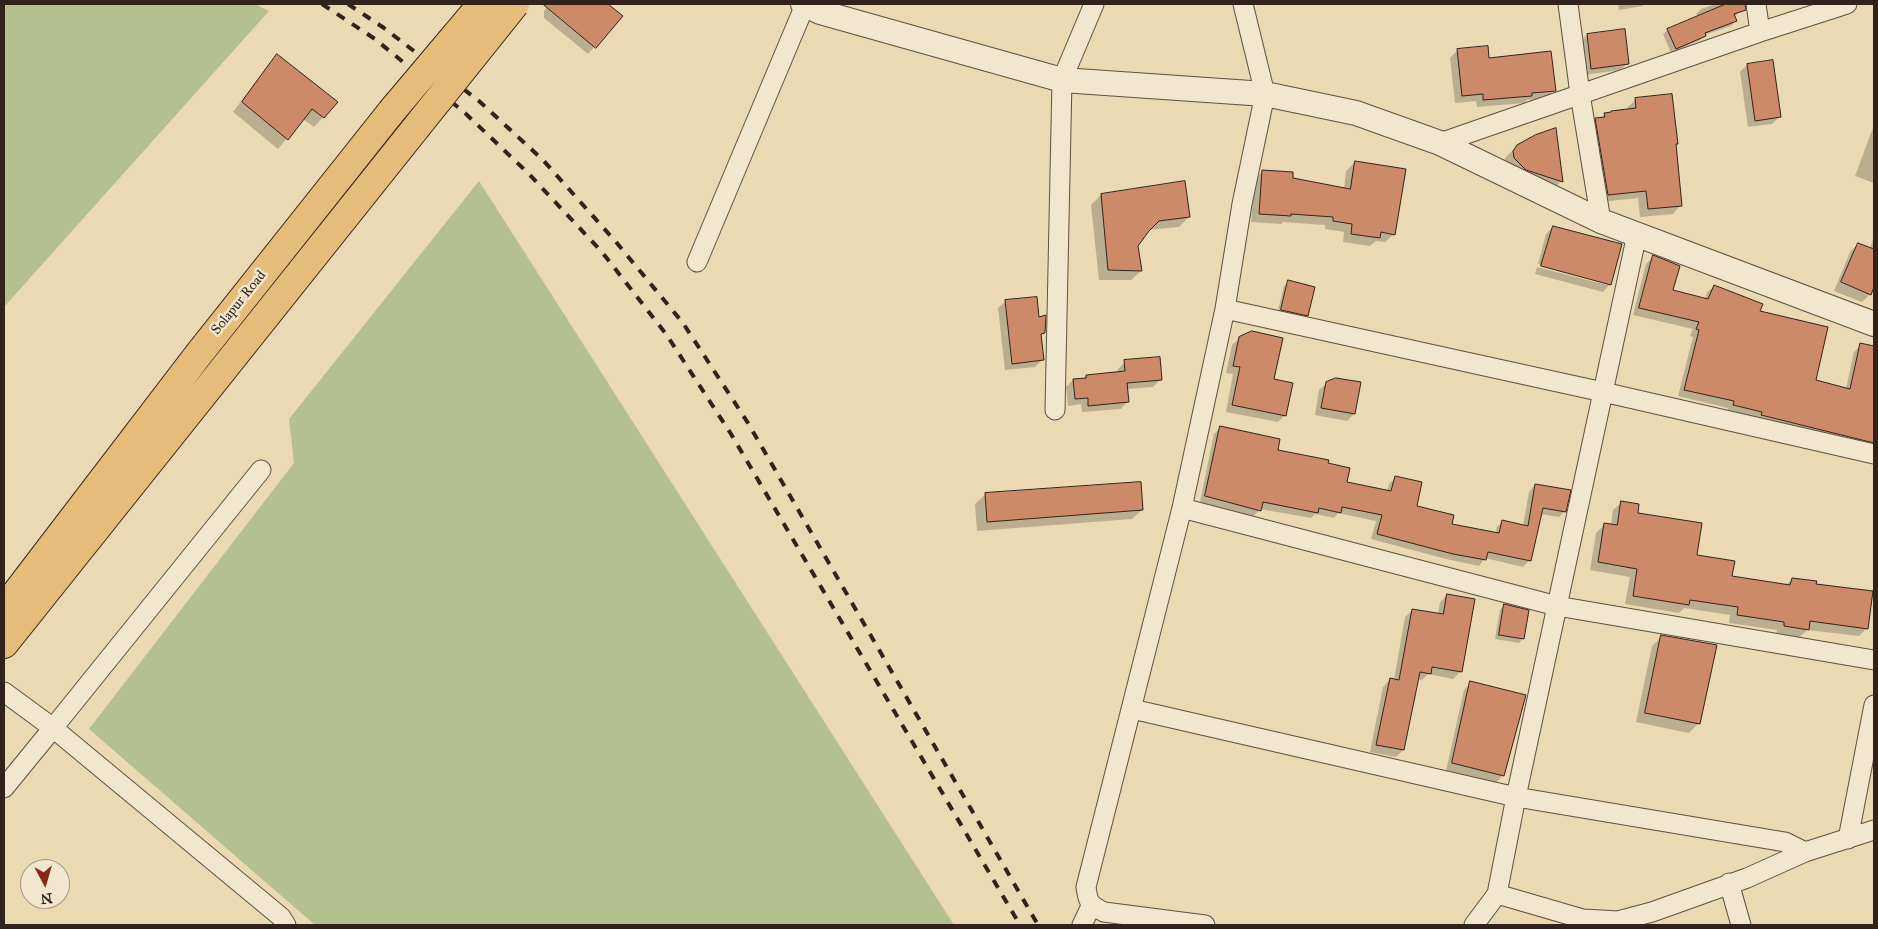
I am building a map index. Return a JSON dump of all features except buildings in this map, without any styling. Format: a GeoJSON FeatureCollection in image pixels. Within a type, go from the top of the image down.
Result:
{"type":"FeatureCollection","features":[{"type":"Feature","properties":{"kind":"main road","name":"Solapur Road"},"geometry":{"type":"LineString","coordinates":[[4,609],[198,355],[391,112],[482,4]]}},
{"type":"Feature","properties":{"kind":"main road","name":"Solapur Road"},"geometry":{"type":"LineString","coordinates":[[4,644],[515,4]]}},
{"type":"Feature","properties":{"kind":"street"},"geometry":{"type":"LineString","coordinates":[[454,37],[465,4]]}},
{"type":"Feature","properties":{"kind":"street"},"geometry":{"type":"LineString","coordinates":[[471,59],[483,55],[495,46],[529,4]]}},
{"type":"Feature","properties":{"kind":"street"},"geometry":{"type":"LineString","coordinates":[[1055,410],[1062,80],[1094,4]]}},
{"type":"Feature","properties":{"kind":"street"},"geometry":{"type":"LineString","coordinates":[[1205,925],[1104,912],[1091,906],[1087,897],[1086,887],[1182,508],[1225,309],[1242,204],[1265,94],[1243,4]]}},
{"type":"Feature","properties":{"kind":"street"},"geometry":{"type":"LineString","coordinates":[[1568,4],[1580,94],[1601,222]]}},
{"type":"Feature","properties":{"kind":"street"},"geometry":{"type":"LineString","coordinates":[[1756,4],[1760,32]]}},
{"type":"Feature","properties":{"kind":"street"},"geometry":{"type":"LineString","coordinates":[[1440,143],[1760,32],[1847,4]]}},
{"type":"Feature","properties":{"kind":"street"},"geometry":{"type":"LineString","coordinates":[[697,262],[813,6],[1062,80],[1265,94],[1356,113],[1440,143],[1601,222],[1638,234],[1874,324]]}},
{"type":"Feature","properties":{"kind":"street"},"geometry":{"type":"LineString","coordinates":[[1474,925],[1497,894],[1516,797],[1638,234]]}},
{"type":"Feature","properties":{"kind":"street"},"geometry":{"type":"LineString","coordinates":[[1225,309],[1874,454]]}},
{"type":"Feature","properties":{"kind":"street"},"geometry":{"type":"LineString","coordinates":[[4,788],[261,470]]}},
{"type":"Feature","properties":{"kind":"street"},"geometry":{"type":"LineString","coordinates":[[1182,508],[1557,606],[1874,660]]}},
{"type":"Feature","properties":{"kind":"street"},"geometry":{"type":"LineString","coordinates":[[4,692],[53,728],[281,917],[286,925]]}},
{"type":"Feature","properties":{"kind":"street"},"geometry":{"type":"LineString","coordinates":[[1848,840],[1874,705]]}},
{"type":"Feature","properties":{"kind":"street"},"geometry":{"type":"LineString","coordinates":[[1132,709],[1516,797],[1785,842],[1805,852]]}},
{"type":"Feature","properties":{"kind":"street"},"geometry":{"type":"LineString","coordinates":[[1497,894],[1583,919],[1625,922],[1805,852],[1848,840],[1874,830]]}},
{"type":"Feature","properties":{"kind":"street"},"geometry":{"type":"LineString","coordinates":[[1729,883],[1741,925]]}},
{"type":"Feature","properties":{"kind":"street"},"geometry":{"type":"LineString","coordinates":[[1082,925],[1091,906]]}},
{"type":"Feature","properties":{"kind":"green space"},"geometry":{"type":"Polygon","coordinates":[[[4,4],[255,4],[269,11],[4,307],[4,4]]]}},
{"type":"Feature","properties":{"kind":"green space"},"geometry":{"type":"Polygon","coordinates":[[[479,181],[954,925],[315,925],[89,729],[294,463],[289,419],[479,181]]]}},
{"type":"Feature","properties":{"kind":"railway"},"geometry":{"type":"LineString","coordinates":[[322,4],[375,39],[465,113],[528,173],[602,252],[666,334],[731,434],[1020,925]]}},
{"type":"Feature","properties":{"kind":"railway"},"geometry":{"type":"LineString","coordinates":[[348,4],[384,28],[479,101],[543,160],[616,242],[683,323],[748,423],[1038,925]]}}]}
